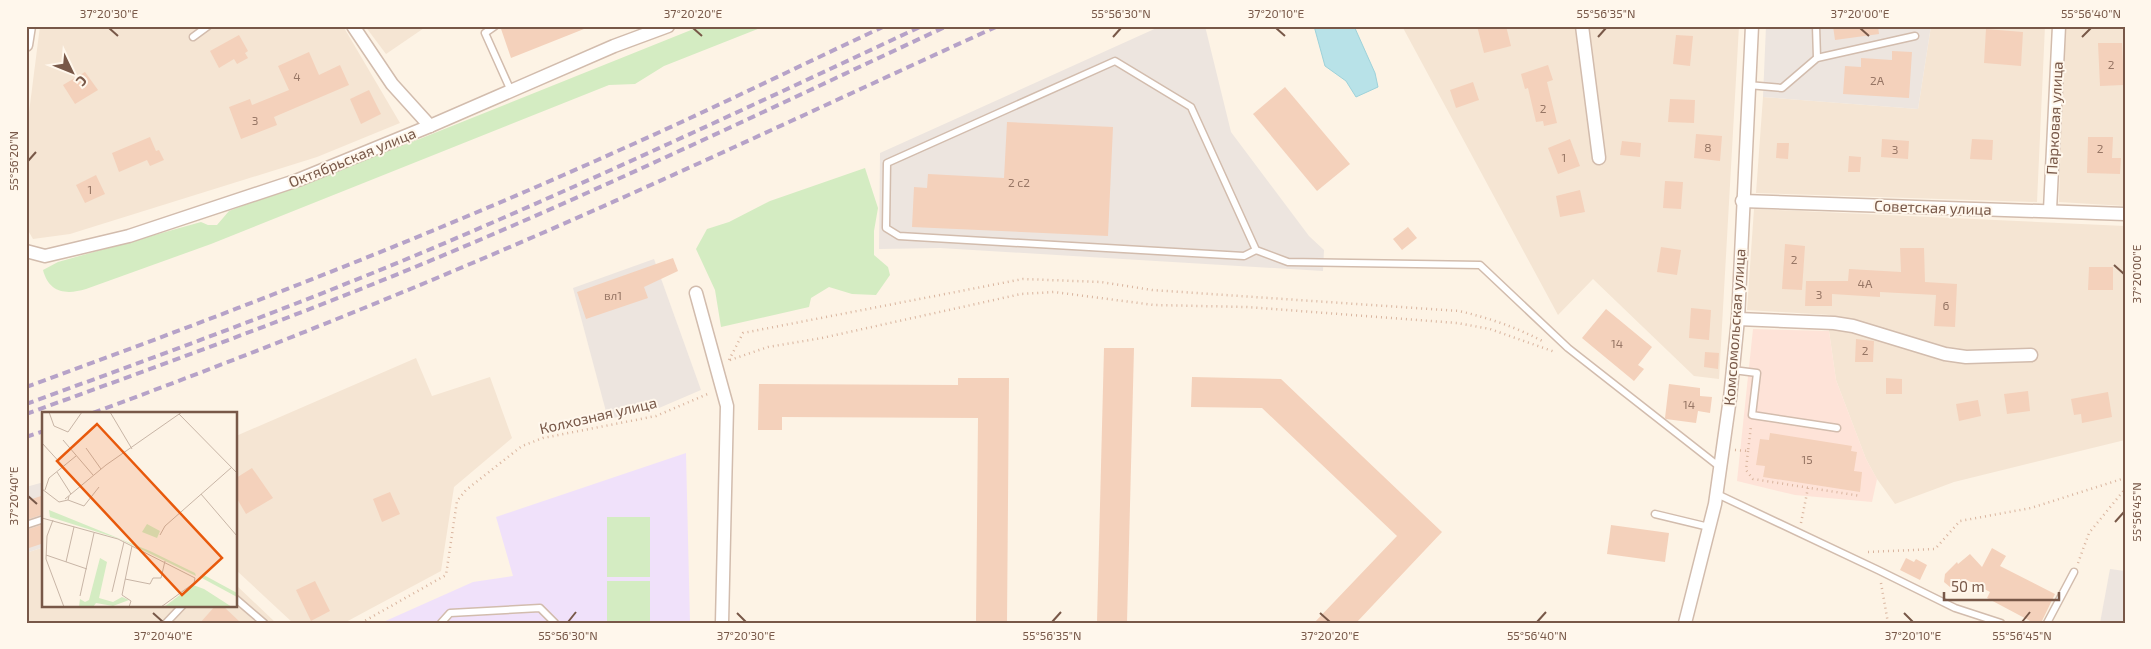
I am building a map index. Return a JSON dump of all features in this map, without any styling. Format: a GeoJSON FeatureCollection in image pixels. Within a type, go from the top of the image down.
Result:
{"type":"FeatureCollection","features":[{"type":"Feature","properties":{"kind":"street"},"geometry":{"type":"LineString","coordinates":[[26,45],[28,26]]}},
{"type":"Feature","properties":{"kind":"street"},"geometry":{"type":"LineString","coordinates":[[353,26],[392,84],[430,126]]}},
{"type":"Feature","properties":{"kind":"street","name":"Октябрьская улица"},"geometry":{"type":"LineString","coordinates":[[26,251],[45,256],[129,236],[298,180],[430,126],[614,46],[668,26]]}},
{"type":"Feature","properties":{"kind":"street"},"geometry":{"type":"LineString","coordinates":[[1582,26],[1599,158]]}},
{"type":"Feature","properties":{"kind":"street","name":"Комсомольская улица"},"geometry":{"type":"LineString","coordinates":[[1685,623],[1717,494],[1733,370],[1738,319],[1742,201],[1752,26]]}},
{"type":"Feature","properties":{"kind":"street","name":"Парковая улица"},"geometry":{"type":"LineString","coordinates":[[2050,210],[2059,26]]}},
{"type":"Feature","properties":{"kind":"street","name":"Советская улица"},"geometry":{"type":"LineString","coordinates":[[1742,201],[2125,214]]}},
{"type":"Feature","properties":{"kind":"street"},"geometry":{"type":"LineString","coordinates":[[696,293],[727,406],[722,623]]}},
{"type":"Feature","properties":{"kind":"street"},"geometry":{"type":"LineString","coordinates":[[1738,319],[1834,323],[1853,326],[1952,355],[1966,357],[2031,355]]}},
{"type":"Feature","properties":{"kind":"lane"},"geometry":{"type":"LineString","coordinates":[[193,37],[208,26]]}},
{"type":"Feature","properties":{"kind":"lane"},"geometry":{"type":"LineString","coordinates":[[495,26],[485,33],[511,91]]}},
{"type":"Feature","properties":{"kind":"lane"},"geometry":{"type":"LineString","coordinates":[[1816,26],[1817,58]]}},
{"type":"Feature","properties":{"kind":"lane"},"geometry":{"type":"LineString","coordinates":[[1748,85],[1782,88],[1817,58],[1915,36]]}},
{"type":"Feature","properties":{"kind":"lane"},"geometry":{"type":"LineString","coordinates":[[1256,250],[1244,256],[899,236],[886,228],[887,163],[1115,61],[1190,107],[1256,250],[1288,262],[1480,265],[1568,348],[1721,468]]}},
{"type":"Feature","properties":{"kind":"lane"},"geometry":{"type":"LineString","coordinates":[[1733,370],[1757,373],[1752,415],[1837,428]]}},
{"type":"Feature","properties":{"kind":"lane"},"geometry":{"type":"LineString","coordinates":[[1717,494],[1955,608],[2001,623]]}},
{"type":"Feature","properties":{"kind":"lane"},"geometry":{"type":"LineString","coordinates":[[1655,514],[1709,527]]}},
{"type":"Feature","properties":{"kind":"lane"},"geometry":{"type":"LineString","coordinates":[[26,525],[42,520]]}},
{"type":"Feature","properties":{"kind":"lane"},"geometry":{"type":"LineString","coordinates":[[2047,623],[2074,572]]}},
{"type":"Feature","properties":{"kind":"lane"},"geometry":{"type":"LineString","coordinates":[[238,601],[264,623]]}},
{"type":"Feature","properties":{"kind":"lane"},"geometry":{"type":"LineString","coordinates":[[166,623],[182,606]]}},
{"type":"Feature","properties":{"kind":"lane"},"geometry":{"type":"LineString","coordinates":[[441,623],[450,613],[540,608],[555,623]]}},
{"type":"Feature","properties":{"kind":"path"},"geometry":{"type":"LineString","coordinates":[[1547,343],[1522,330],[1493,319],[1459,310],[1152,290],[1101,282],[1023,279],[743,333],[729,360],[768,347],[822,338],[1021,294],[1054,292],[1154,305],[1247,307],[1456,323],[1490,329],[1563,355]]}},
{"type":"Feature","properties":{"kind":"path","name":"Колхозная улица"},"geometry":{"type":"LineString","coordinates":[[362,623],[446,575],[457,501],[466,490],[522,446],[543,438],[656,416],[723,387]]}},
{"type":"Feature","properties":{"kind":"path"},"geometry":{"type":"LineString","coordinates":[[1752,415],[1746,470],[1753,480],[1861,496]]}},
{"type":"Feature","properties":{"kind":"path"},"geometry":{"type":"LineString","coordinates":[[1723,449],[1748,452]]}},
{"type":"Feature","properties":{"kind":"path"},"geometry":{"type":"LineString","coordinates":[[1844,554],[1935,550],[1960,521],[2031,508],[2125,478]]}},
{"type":"Feature","properties":{"kind":"path"},"geometry":{"type":"LineString","coordinates":[[1800,533],[1808,488]]}},
{"type":"Feature","properties":{"kind":"path"},"geometry":{"type":"LineString","coordinates":[[2074,572],[2089,533],[2125,489]]}},
{"type":"Feature","properties":{"kind":"path"},"geometry":{"type":"LineString","coordinates":[[1878,570],[1888,623]]}},
{"type":"Feature","properties":{"kind":"shaded area"},"geometry":{"type":"Polygon","coordinates":[[[40,26],[343,26],[400,123],[317,157],[70,234],[33,239],[26,227],[26,136],[40,26]]]}},
{"type":"Feature","properties":{"kind":"shaded area"},"geometry":{"type":"Polygon","coordinates":[[[365,26],[427,26],[386,54],[365,26]]]}},
{"type":"Feature","properties":{"kind":"shaded area"},"geometry":{"type":"Polygon","coordinates":[[[1161,26],[1205,26],[1231,132],[1309,236],[1324,250],[1323,271],[940,248],[879,249],[880,153],[1161,26]]]}},
{"type":"Feature","properties":{"kind":"shaded area"},"geometry":{"type":"Polygon","coordinates":[[[1402,26],[1739,26],[1719,379],[1694,376],[1593,279],[1558,315],[1402,26]]]}},
{"type":"Feature","properties":{"kind":"shaded area"},"geometry":{"type":"Polygon","coordinates":[[[1766,26],[1931,26],[1918,109],[1763,97],[1766,26]]]}},
{"type":"Feature","properties":{"kind":"shaded area"},"geometry":{"type":"Polygon","coordinates":[[[1931,26],[2045,26],[2037,202],[1756,193],[1763,97],[1918,109],[1931,26]]]}},
{"type":"Feature","properties":{"kind":"shaded area"},"geometry":{"type":"Polygon","coordinates":[[[2064,26],[2125,26],[2125,206],[2059,202],[2064,26]]]}},
{"type":"Feature","properties":{"kind":"shaded area"},"geometry":{"type":"Polygon","coordinates":[[[1754,209],[2125,226],[2125,440],[1954,482],[1895,504],[1877,479],[1866,459],[1836,380],[1829,331],[1830,315],[1747,310],[1754,209]]]}},
{"type":"Feature","properties":{"kind":"shaded area"},"geometry":{"type":"Polygon","coordinates":[[[654,259],[701,390],[652,411],[608,419],[573,288],[654,259]]]}},
{"type":"Feature","properties":{"kind":"shaded area"},"geometry":{"type":"Polygon","coordinates":[[[1753,329],[1829,331],[1836,380],[1866,459],[1877,479],[1872,502],[1795,495],[1737,481],[1753,329]]]}},
{"type":"Feature","properties":{"kind":"shaded area"},"geometry":{"type":"Polygon","coordinates":[[[416,358],[432,396],[490,377],[512,438],[454,487],[441,571],[344,623],[293,623],[238,572],[238,435],[416,358]]]}},
{"type":"Feature","properties":{"kind":"shaded area"},"geometry":{"type":"Polygon","coordinates":[[[686,453],[690,623],[381,623],[473,582],[513,576],[496,517],[686,453]]]}},
{"type":"Feature","properties":{"kind":"shaded area"},"geometry":{"type":"Polygon","coordinates":[[[42,483],[42,548],[26,553],[26,487],[42,483]]]}},
{"type":"Feature","properties":{"kind":"shaded area"},"geometry":{"type":"Polygon","coordinates":[[[42,548],[42,606],[238,606],[238,587],[276,623],[26,623],[26,553],[42,548]]]}},
{"type":"Feature","properties":{"kind":"shaded area"},"geometry":{"type":"Polygon","coordinates":[[[2110,569],[2125,571],[2125,623],[2100,623],[2110,569]]]}},
{"type":"Feature","properties":{"kind":"green space"},"geometry":{"type":"Polygon","coordinates":[[[701,26],[765,26],[664,66],[635,84],[609,85],[211,244],[86,289],[65,292],[54,288],[46,278],[43,270],[58,262],[201,222],[208,225],[217,225],[229,211],[417,140],[701,26]]]}},
{"type":"Feature","properties":{"kind":"green space"},"geometry":{"type":"Polygon","coordinates":[[[865,168],[878,208],[874,231],[874,255],[888,267],[890,275],[876,295],[852,294],[829,287],[811,298],[809,307],[721,327],[715,290],[696,249],[707,229],[729,222],[770,201],[865,168]]]}},
{"type":"Feature","properties":{"kind":"green space"},"geometry":{"type":"Polygon","coordinates":[[[607,517],[650,517],[650,577],[607,577],[607,517]]]}},
{"type":"Feature","properties":{"kind":"green space"},"geometry":{"type":"Polygon","coordinates":[[[607,581],[650,581],[650,623],[607,623],[607,581]]]}},
{"type":"Feature","properties":{"kind":"water"},"geometry":{"type":"Polygon","coordinates":[[[1314,26],[1354,26],[1375,73],[1378,87],[1356,97],[1346,81],[1325,66],[1314,26]]]}},
{"type":"Feature","properties":{"kind":"building"},"geometry":{"type":"Polygon","coordinates":[[[500,26],[589,26],[589,27],[511,58],[500,26]]]}},
{"type":"Feature","properties":{"kind":"building"},"geometry":{"type":"Polygon","coordinates":[[[1477,26],[1506,26],[1511,46],[1484,53],[1477,26]]]}},
{"type":"Feature","properties":{"kind":"building"},"geometry":{"type":"Polygon","coordinates":[[[1833,26],[1878,26],[1879,34],[1835,40],[1833,26]]]}},
{"type":"Feature","properties":{"kind":"building"},"geometry":{"type":"Polygon","coordinates":[[[1986,29],[2023,32],[2021,66],[1984,63],[1986,29]]]}},
{"type":"Feature","properties":{"kind":"building"},"geometry":{"type":"Polygon","coordinates":[[[239,35],[248,51],[245,53],[248,58],[237,64],[234,59],[219,68],[210,51],[239,35]]]}},
{"type":"Feature","properties":{"kind":"building"},"geometry":{"type":"Polygon","coordinates":[[[1676,35],[1693,36],[1690,66],[1673,64],[1676,35]]]}},
{"type":"Feature","properties":{"kind":"building"},"geometry":{"type":"Polygon","coordinates":[[[2098,43],[2122,43],[2124,85],[2100,86],[2098,43]]]}},
{"type":"Feature","properties":{"kind":"building"},"geometry":{"type":"Polygon","coordinates":[[[1892,51],[1912,52],[1909,98],[1843,94],[1845,66],[1861,67],[1861,58],[1892,60],[1892,51]]]}},
{"type":"Feature","properties":{"kind":"building"},"geometry":{"type":"Polygon","coordinates":[[[309,52],[319,75],[340,65],[349,85],[274,117],[277,125],[241,139],[229,107],[250,99],[252,105],[289,90],[278,66],[309,52]]]}},
{"type":"Feature","properties":{"kind":"building"},"geometry":{"type":"Polygon","coordinates":[[[1548,65],[1553,80],[1547,82],[1557,123],[1544,126],[1543,121],[1536,122],[1528,88],[1525,89],[1521,74],[1548,65]]]}},
{"type":"Feature","properties":{"kind":"building"},"geometry":{"type":"Polygon","coordinates":[[[85,72],[98,90],[75,104],[63,85],[85,72]]]}},
{"type":"Feature","properties":{"kind":"building"},"geometry":{"type":"Polygon","coordinates":[[[1473,82],[1479,100],[1456,108],[1450,90],[1473,82]]]}},
{"type":"Feature","properties":{"kind":"building"},"geometry":{"type":"Polygon","coordinates":[[[1285,87],[1350,164],[1317,191],[1253,114],[1285,87]]]}},
{"type":"Feature","properties":{"kind":"building"},"geometry":{"type":"Polygon","coordinates":[[[369,90],[381,114],[361,124],[350,99],[369,90]]]}},
{"type":"Feature","properties":{"kind":"building"},"geometry":{"type":"Polygon","coordinates":[[[1670,99],[1695,100],[1694,123],[1668,122],[1670,99]]]}},
{"type":"Feature","properties":{"kind":"building"},"geometry":{"type":"Polygon","coordinates":[[[1007,122],[1113,127],[1108,236],[912,227],[914,187],[927,188],[928,174],[1004,178],[1007,122]]]}},
{"type":"Feature","properties":{"kind":"building"},"geometry":{"type":"Polygon","coordinates":[[[1696,134],[1722,136],[1720,161],[1694,158],[1696,134]]]}},
{"type":"Feature","properties":{"kind":"building"},"geometry":{"type":"Polygon","coordinates":[[[150,137],[156,151],[159,150],[164,160],[150,166],[147,160],[119,172],[112,153],[150,137]]]}},
{"type":"Feature","properties":{"kind":"building"},"geometry":{"type":"Polygon","coordinates":[[[2088,137],[2113,137],[2112,158],[2121,158],[2120,174],[2087,173],[2088,137]]]}},
{"type":"Feature","properties":{"kind":"building"},"geometry":{"type":"Polygon","coordinates":[[[1570,139],[1580,166],[1558,174],[1548,148],[1570,139]]]}},
{"type":"Feature","properties":{"kind":"building"},"geometry":{"type":"Polygon","coordinates":[[[1882,139],[1909,141],[1908,159],[1881,157],[1882,139]]]}},
{"type":"Feature","properties":{"kind":"building"},"geometry":{"type":"Polygon","coordinates":[[[1972,139],[1993,140],[1992,160],[1970,159],[1972,139]]]}},
{"type":"Feature","properties":{"kind":"building"},"geometry":{"type":"Polygon","coordinates":[[[1622,141],[1641,143],[1640,157],[1620,155],[1622,141]]]}},
{"type":"Feature","properties":{"kind":"building"},"geometry":{"type":"Polygon","coordinates":[[[1777,143],[1789,143],[1788,159],[1776,158],[1777,143]]]}},
{"type":"Feature","properties":{"kind":"building"},"geometry":{"type":"Polygon","coordinates":[[[1849,156],[1861,157],[1860,172],[1848,172],[1849,156]]]}},
{"type":"Feature","properties":{"kind":"building"},"geometry":{"type":"Polygon","coordinates":[[[96,175],[105,194],[85,203],[76,185],[96,175]]]}},
{"type":"Feature","properties":{"kind":"building"},"geometry":{"type":"Polygon","coordinates":[[[1665,181],[1683,182],[1681,209],[1663,208],[1665,181]]]}},
{"type":"Feature","properties":{"kind":"building"},"geometry":{"type":"Polygon","coordinates":[[[1580,190],[1585,212],[1560,217],[1556,196],[1580,190]]]}},
{"type":"Feature","properties":{"kind":"building"},"geometry":{"type":"Polygon","coordinates":[[[1408,227],[1417,238],[1402,250],[1393,239],[1408,227]]]}},
{"type":"Feature","properties":{"kind":"building"},"geometry":{"type":"Polygon","coordinates":[[[1785,244],[1805,246],[1802,290],[1782,289],[1785,244]]]}},
{"type":"Feature","properties":{"kind":"building"},"geometry":{"type":"Polygon","coordinates":[[[1661,247],[1681,250],[1677,275],[1657,272],[1661,247]]]}},
{"type":"Feature","properties":{"kind":"building"},"geometry":{"type":"Polygon","coordinates":[[[1900,248],[1924,248],[1925,282],[1957,284],[1955,327],[1934,326],[1936,295],[1880,292],[1880,297],[1832,294],[1832,306],[1805,306],[1806,281],[1848,281],[1849,269],[1901,272],[1900,248]]]}},
{"type":"Feature","properties":{"kind":"building"},"geometry":{"type":"Polygon","coordinates":[[[673,258],[678,271],[644,287],[648,298],[586,319],[577,292],[673,258]]]}},
{"type":"Feature","properties":{"kind":"building"},"geometry":{"type":"Polygon","coordinates":[[[2089,267],[2113,267],[2113,290],[2088,290],[2089,267]]]}},
{"type":"Feature","properties":{"kind":"building"},"geometry":{"type":"Polygon","coordinates":[[[1691,308],[1711,310],[1709,340],[1689,338],[1691,308]]]}},
{"type":"Feature","properties":{"kind":"building"},"geometry":{"type":"Polygon","coordinates":[[[1606,309],[1652,347],[1638,365],[1644,369],[1634,381],[1582,338],[1606,309]]]}},
{"type":"Feature","properties":{"kind":"building"},"geometry":{"type":"Polygon","coordinates":[[[1856,339],[1874,341],[1873,362],[1855,362],[1856,339]]]}},
{"type":"Feature","properties":{"kind":"building"},"geometry":{"type":"Polygon","coordinates":[[[1104,348],[1134,348],[1127,623],[1097,623],[1104,348]]]}},
{"type":"Feature","properties":{"kind":"building"},"geometry":{"type":"Polygon","coordinates":[[[1705,352],[1719,353],[1718,369],[1704,367],[1705,352]]]}},
{"type":"Feature","properties":{"kind":"building"},"geometry":{"type":"Polygon","coordinates":[[[1192,377],[1281,379],[1442,532],[1356,623],[1314,623],[1397,536],[1262,408],[1191,407],[1192,377]]]}},
{"type":"Feature","properties":{"kind":"building"},"geometry":{"type":"Polygon","coordinates":[[[958,378],[1009,378],[1007,623],[976,623],[978,418],[782,417],[782,430],[758,430],[759,384],[958,385],[958,378]]]}},
{"type":"Feature","properties":{"kind":"building"},"geometry":{"type":"Polygon","coordinates":[[[1886,378],[1902,379],[1902,394],[1886,394],[1886,378]]]}},
{"type":"Feature","properties":{"kind":"building"},"geometry":{"type":"Polygon","coordinates":[[[1669,384],[1700,388],[1700,396],[1712,397],[1710,413],[1698,411],[1696,423],[1666,419],[1669,384]]]}},
{"type":"Feature","properties":{"kind":"building"},"geometry":{"type":"Polygon","coordinates":[[[2028,391],[2030,411],[2007,414],[2004,394],[2028,391]]]}},
{"type":"Feature","properties":{"kind":"building"},"geometry":{"type":"Polygon","coordinates":[[[2108,392],[2112,417],[2082,423],[2081,414],[2074,415],[2071,399],[2108,392]]]}},
{"type":"Feature","properties":{"kind":"building"},"geometry":{"type":"Polygon","coordinates":[[[1978,400],[1981,416],[1959,421],[1956,404],[1978,400]]]}},
{"type":"Feature","properties":{"kind":"building"},"geometry":{"type":"Polygon","coordinates":[[[1770,433],[1852,446],[1851,451],[1857,452],[1854,471],[1862,472],[1860,492],[1763,477],[1765,466],[1756,465],[1760,439],[1769,440],[1770,433]]]}},
{"type":"Feature","properties":{"kind":"building"},"geometry":{"type":"Polygon","coordinates":[[[252,468],[273,498],[246,514],[238,500],[238,477],[252,468]]]}},
{"type":"Feature","properties":{"kind":"building"},"geometry":{"type":"Polygon","coordinates":[[[390,492],[400,514],[382,522],[373,499],[390,492]]]}},
{"type":"Feature","properties":{"kind":"building"},"geometry":{"type":"Polygon","coordinates":[[[42,496],[42,515],[26,520],[26,501],[42,496]]]}},
{"type":"Feature","properties":{"kind":"building"},"geometry":{"type":"Polygon","coordinates":[[[42,525],[42,544],[26,549],[26,530],[42,525]]]}},
{"type":"Feature","properties":{"kind":"building"},"geometry":{"type":"Polygon","coordinates":[[[1611,525],[1669,533],[1665,562],[1607,554],[1611,525]]]}},
{"type":"Feature","properties":{"kind":"building"},"geometry":{"type":"Polygon","coordinates":[[[1992,548],[2006,556],[2000,566],[2055,594],[2041,623],[2034,623],[1987,598],[1990,592],[1965,579],[1957,588],[1950,587],[1944,582],[1945,574],[1957,562],[1958,564],[1970,554],[1982,567],[1992,548]]]}},
{"type":"Feature","properties":{"kind":"building"},"geometry":{"type":"Polygon","coordinates":[[[1906,558],[1914,562],[1916,559],[1927,565],[1920,580],[1900,570],[1906,558]]]}},
{"type":"Feature","properties":{"kind":"building"},"geometry":{"type":"Polygon","coordinates":[[[315,581],[330,611],[311,621],[296,590],[315,581]]]}},
{"type":"Feature","properties":{"kind":"building"},"geometry":{"type":"Polygon","coordinates":[[[215,606],[223,606],[241,623],[200,623],[215,606]]]}},
{"type":"Feature","properties":{"kind":"railway"},"geometry":{"type":"LineString","coordinates":[[26,387],[326,274],[475,213],[721,104],[885,26]]}},
{"type":"Feature","properties":{"kind":"railway"},"geometry":{"type":"LineString","coordinates":[[26,404],[190,344],[406,260],[633,160],[922,26]]}},
{"type":"Feature","properties":{"kind":"railway"},"geometry":{"type":"LineString","coordinates":[[26,414],[191,354],[409,270],[645,167],[947,26]]}},
{"type":"Feature","properties":{"kind":"railway"},"geometry":{"type":"LineString","coordinates":[[96,412],[282,341],[537,236],[998,26]]}},
{"type":"Feature","properties":{"kind":"railway"},"geometry":{"type":"LineString","coordinates":[[26,437],[42,432]]}}]}
